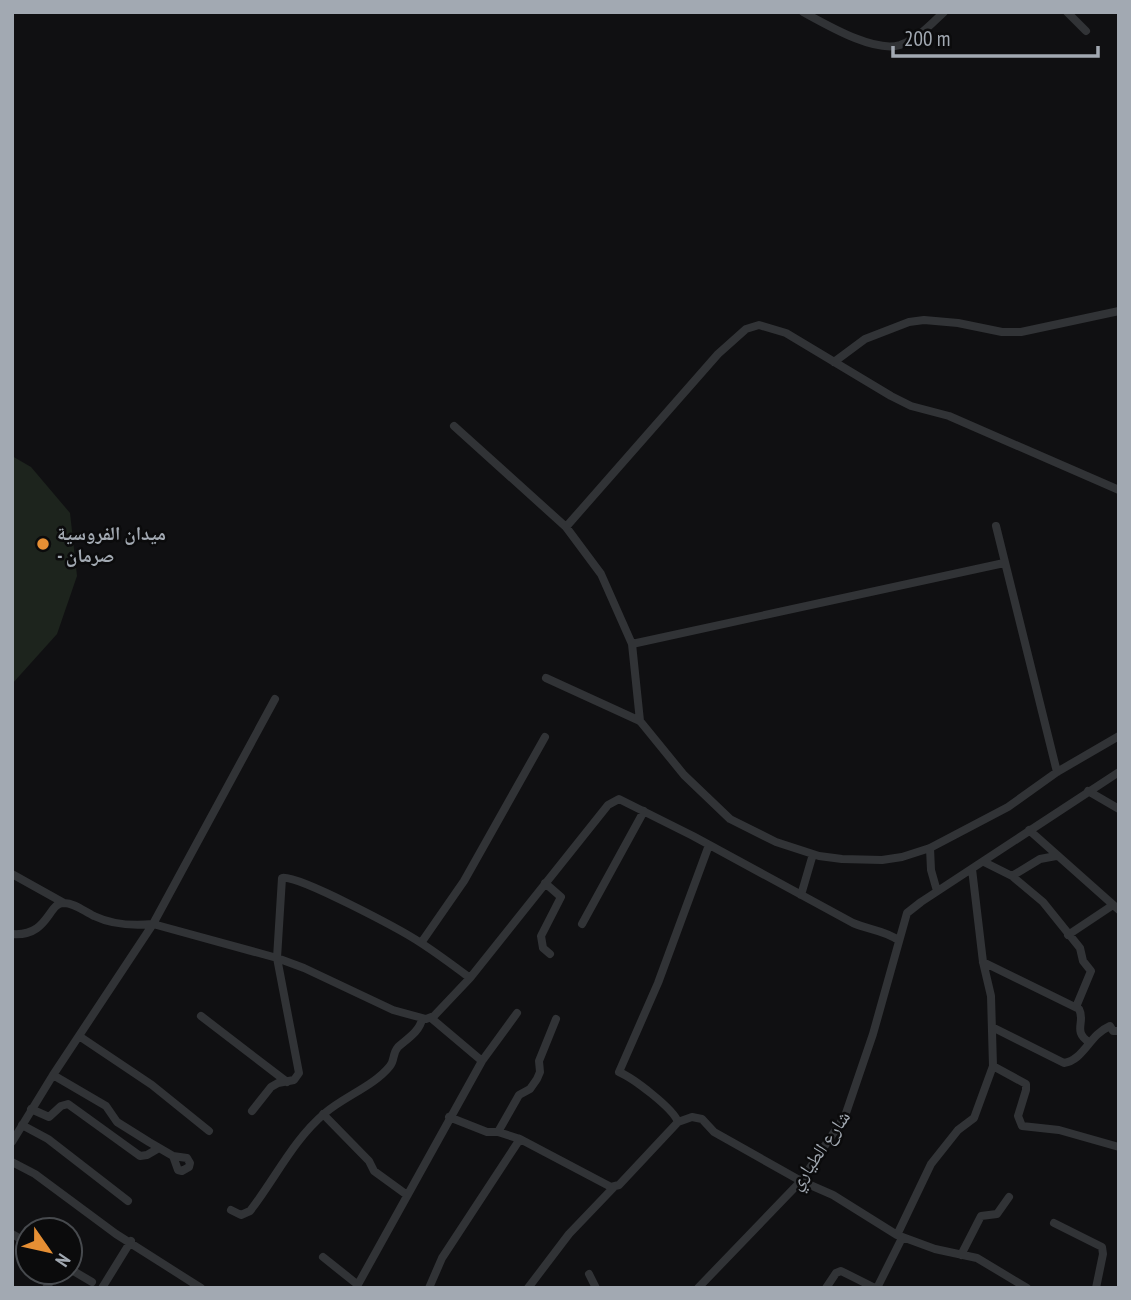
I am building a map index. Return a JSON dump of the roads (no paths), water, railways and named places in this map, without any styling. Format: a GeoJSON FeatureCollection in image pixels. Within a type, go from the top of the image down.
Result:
{"type":"FeatureCollection","features":[{"type":"Feature","properties":{"kind":"street"},"geometry":{"type":"LineString","coordinates":[[803,12],[857,38],[891,47],[911,40],[944,12]]}},
{"type":"Feature","properties":{"kind":"street"},"geometry":{"type":"LineString","coordinates":[[1067,12],[1086,31]]}},
{"type":"Feature","properties":{"kind":"street"},"geometry":{"type":"LineString","coordinates":[[834,362],[865,339],[909,322],[924,320],[958,323],[1002,332],[1021,332],[1119,311]]}},
{"type":"Feature","properties":{"kind":"street"},"geometry":{"type":"LineString","coordinates":[[566,527],[718,354],[746,329],[759,324],[772,327],[911,406],[949,416],[1119,490]]}},
{"type":"Feature","properties":{"kind":"street"},"geometry":{"type":"LineString","coordinates":[[454,426],[566,527],[601,574],[632,644],[640,721]]}},
{"type":"Feature","properties":{"kind":"street"},"geometry":{"type":"LineString","coordinates":[[996,526],[1057,772]]}},
{"type":"Feature","properties":{"kind":"street"},"geometry":{"type":"LineString","coordinates":[[632,644],[1004,563]]}},
{"type":"Feature","properties":{"kind":"street"},"geometry":{"type":"LineString","coordinates":[[546,678],[640,721],[684,775],[730,819],[776,842],[813,854],[842,859],[882,860],[930,848],[1007,807],[1057,772],[1119,736]]}},
{"type":"Feature","properties":{"kind":"street"},"geometry":{"type":"LineString","coordinates":[[12,1142],[52,1075],[153,924],[275,699]]}},
{"type":"Feature","properties":{"kind":"street"},"geometry":{"type":"LineString","coordinates":[[421,943],[477,860],[545,737]]}},
{"type":"Feature","properties":{"kind":"street","name":"شارع الطياري"},"geometry":{"type":"LineString","coordinates":[[698,1288],[801,1181],[849,1109],[907,913],[1119,772]]}},
{"type":"Feature","properties":{"kind":"street"},"geometry":{"type":"LineString","coordinates":[[1088,791],[1119,810]]}},
{"type":"Feature","properties":{"kind":"street"},"geometry":{"type":"LineString","coordinates":[[231,1210],[241,1215],[250,1211],[287,1158],[323,1114],[391,1066],[394,1052],[470,978],[610,802],[622,800],[853,923],[867,929],[887,932],[898,940]]}},
{"type":"Feature","properties":{"kind":"street"},"geometry":{"type":"LineString","coordinates":[[582,924],[644,811]]}},
{"type":"Feature","properties":{"kind":"street"},"geometry":{"type":"LineString","coordinates":[[1029,830],[1116,907],[1068,935]]}},
{"type":"Feature","properties":{"kind":"street"},"geometry":{"type":"LineString","coordinates":[[678,1122],[675,1114],[661,1100],[619,1072],[658,983],[709,845]]}},
{"type":"Feature","properties":{"kind":"street"},"geometry":{"type":"LineString","coordinates":[[930,848],[931,870],[937,891]]}},
{"type":"Feature","properties":{"kind":"street"},"geometry":{"type":"LineString","coordinates":[[801,895],[813,854]]}},
{"type":"Feature","properties":{"kind":"street"},"geometry":{"type":"LineString","coordinates":[[1012,876],[1040,859],[1056,856]]}},
{"type":"Feature","properties":{"kind":"street"},"geometry":{"type":"LineString","coordinates":[[984,862],[1012,876],[1043,902],[1082,951],[1083,961],[1091,971],[1076,1007]]}},
{"type":"Feature","properties":{"kind":"street"},"geometry":{"type":"LineString","coordinates":[[826,1288],[836,1273],[841,1271],[876,1288],[935,1158],[958,1130],[974,1118],[993,1066],[991,996],[983,962],[972,869]]}},
{"type":"Feature","properties":{"kind":"street"},"geometry":{"type":"LineString","coordinates":[[12,874],[64,903],[102,919],[132,926],[153,924],[277,958],[318,974],[393,1010],[426,1019],[482,1061]]}},
{"type":"Feature","properties":{"kind":"street"},"geometry":{"type":"LineString","coordinates":[[252,1111],[271,1087],[294,1080],[299,1073],[277,958],[281,880],[285,877],[307,883],[421,943],[470,978]]}},
{"type":"Feature","properties":{"kind":"street"},"geometry":{"type":"LineString","coordinates":[[545,883],[561,897],[541,936],[543,948],[550,954]]}},
{"type":"Feature","properties":{"kind":"street"},"geometry":{"type":"LineString","coordinates":[[12,934],[24,934],[37,929],[56,905],[64,903]]}},
{"type":"Feature","properties":{"kind":"street"},"geometry":{"type":"LineString","coordinates":[[983,962],[1076,1007],[1082,1014],[1079,1025],[1081,1036],[1088,1042]]}},
{"type":"Feature","properties":{"kind":"street"},"geometry":{"type":"LineString","coordinates":[[323,1257],[357,1286],[449,1117],[482,1061],[517,1013]]}},
{"type":"Feature","properties":{"kind":"street"},"geometry":{"type":"LineString","coordinates":[[201,1016],[288,1083]]}},
{"type":"Feature","properties":{"kind":"street"},"geometry":{"type":"LineString","coordinates":[[498,1132],[519,1095],[530,1089],[537,1079],[540,1072],[539,1061],[556,1019]]}},
{"type":"Feature","properties":{"kind":"street"},"geometry":{"type":"LineString","coordinates":[[992,1027],[1063,1063],[1074,1061],[1100,1031],[1110,1027],[1113,1031],[1119,1031]]}},
{"type":"Feature","properties":{"kind":"street"},"geometry":{"type":"LineString","coordinates":[[79,1036],[145,1080],[209,1131]]}},
{"type":"Feature","properties":{"kind":"street"},"geometry":{"type":"LineString","coordinates":[[993,1066],[1026,1084],[1018,1116],[1022,1126],[1059,1130],[1119,1147]]}},
{"type":"Feature","properties":{"kind":"street"},"geometry":{"type":"LineString","coordinates":[[52,1075],[106,1106],[117,1122],[173,1156]]}},
{"type":"Feature","properties":{"kind":"street"},"geometry":{"type":"LineString","coordinates":[[31,1109],[49,1117],[61,1106],[68,1104],[140,1156],[159,1148]]}},
{"type":"Feature","properties":{"kind":"street"},"geometry":{"type":"LineString","coordinates":[[323,1114],[369,1161],[372,1170],[407,1195]]}},
{"type":"Feature","properties":{"kind":"street"},"geometry":{"type":"LineString","coordinates":[[449,1117],[487,1132],[498,1132],[520,1139],[606,1186],[614,1187]]}},
{"type":"Feature","properties":{"kind":"street"},"geometry":{"type":"LineString","coordinates":[[528,1288],[563,1241],[614,1187],[619,1185],[678,1122],[692,1117],[702,1119],[714,1132],[801,1181],[833,1195],[899,1237],[977,1258],[1027,1288]]}},
{"type":"Feature","properties":{"kind":"street"},"geometry":{"type":"LineString","coordinates":[[22,1125],[48,1139],[128,1201]]}},
{"type":"Feature","properties":{"kind":"street"},"geometry":{"type":"LineString","coordinates":[[429,1288],[442,1258],[520,1139]]}},
{"type":"Feature","properties":{"kind":"street"},"geometry":{"type":"LineString","coordinates":[[12,1162],[35,1174],[116,1234],[131,1241],[201,1288]]}},
{"type":"Feature","properties":{"kind":"street"},"geometry":{"type":"LineString","coordinates":[[961,1255],[981,1216],[997,1214],[1009,1197]]}},
{"type":"Feature","properties":{"kind":"street"},"geometry":{"type":"LineString","coordinates":[[1054,1223],[1102,1247],[1096,1288]]}},
{"type":"Feature","properties":{"kind":"street"},"geometry":{"type":"LineString","coordinates":[[102,1288],[131,1241]]}},
{"type":"Feature","properties":{"kind":"street"},"geometry":{"type":"LineString","coordinates":[[589,1274],[596,1288]]}},
{"type":"Feature","properties":{"kind":"street"},"geometry":{"type":"LineString","coordinates":[[84,1277],[92,1282]]}},
{"type":"Feature","properties":{"kind":"place","name":"ميدان الفروسية - صرمان"},"geometry":{"type":"Point","coordinates":[43,544]}}]}
